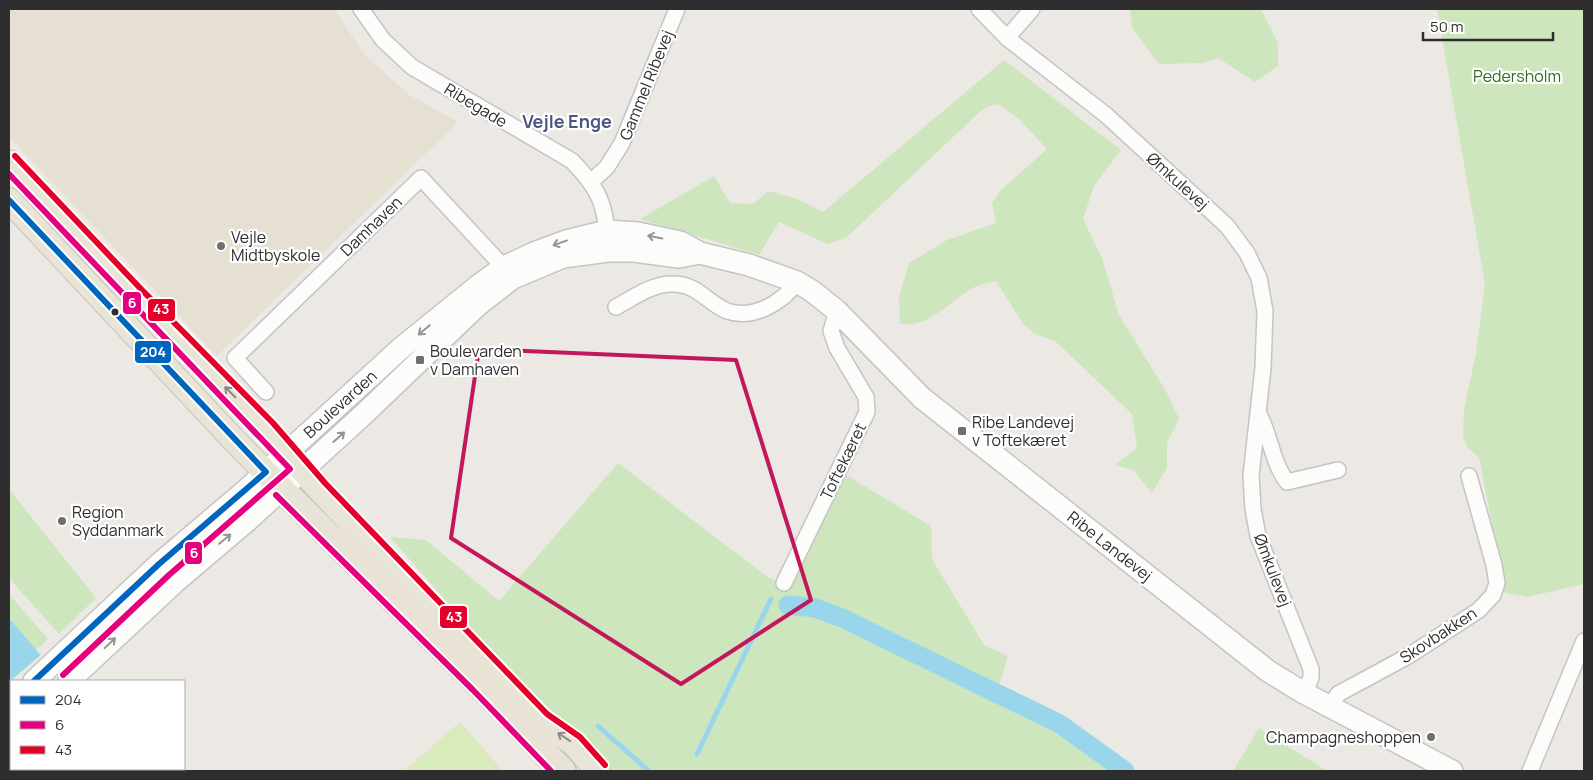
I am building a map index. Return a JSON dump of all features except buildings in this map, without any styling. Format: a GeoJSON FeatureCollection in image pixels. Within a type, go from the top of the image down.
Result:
{"type":"FeatureCollection","features":[{"type":"Feature","properties":{"kind":"highway"},"geometry":{"type":"LineString","coordinates":[[286,493],[479,684],[563,771]]}},
{"type":"Feature","properties":{"kind":"main road"},"geometry":{"type":"LineString","coordinates":[[9,162],[134,294],[267,429],[306,474],[542,722],[574,744],[598,771]]}},
{"type":"Feature","properties":{"kind":"main road"},"geometry":{"type":"LineString","coordinates":[[9,200],[286,493]]}},
{"type":"Feature","properties":{"kind":"main road","name":"Ribe Landevej"},"geometry":{"type":"LineString","coordinates":[[608,241],[638,233],[680,242],[700,253],[749,265],[797,282],[837,311],[922,398],[1268,671],[1304,694],[1452,771]]}},
{"type":"Feature","properties":{"kind":"main road","name":"Boulevarden"},"geometry":{"type":"LineString","coordinates":[[35,680],[159,564],[266,472],[400,349],[508,272],[566,240],[608,241]]}},
{"type":"Feature","properties":{"kind":"main road","name":"Boulevarden"},"geometry":{"type":"LineString","coordinates":[[72,679],[175,582],[286,493],[478,305],[508,272]]}},
{"type":"Feature","properties":{"kind":"street","name":"Ribegade"},"geometry":{"type":"LineString","coordinates":[[361,9],[383,40],[412,67],[572,161],[592,182],[601,198],[608,241]]}},
{"type":"Feature","properties":{"kind":"street","name":"Gammel Ribevej"},"geometry":{"type":"LineString","coordinates":[[592,182],[607,167],[622,143],[677,9]]}},
{"type":"Feature","properties":{"kind":"street","name":"Ømkulevej"},"geometry":{"type":"LineString","coordinates":[[979,9],[1007,38],[1106,115],[1227,226],[1247,253],[1259,278],[1265,311],[1258,412],[1251,476],[1253,509],[1258,536],[1311,669],[1312,678],[1304,694]]}},
{"type":"Feature","properties":{"kind":"street"},"geometry":{"type":"LineString","coordinates":[[1007,38],[1032,9]]}},
{"type":"Feature","properties":{"kind":"street","name":"Damhaven"},"geometry":{"type":"LineString","coordinates":[[266,392],[235,358],[421,178],[508,272]]}},
{"type":"Feature","properties":{"kind":"street"},"geometry":{"type":"LineString","coordinates":[[616,307],[656,286],[673,284],[690,287],[726,310],[742,314],[762,310],[772,305],[791,290],[797,282]]}},
{"type":"Feature","properties":{"kind":"street","name":"Toftekæret"},"geometry":{"type":"LineString","coordinates":[[784,583],[867,412],[866,397],[837,348],[831,331],[837,311]]}},
{"type":"Feature","properties":{"kind":"street","name":"Ømkulevej"},"geometry":{"type":"LineString","coordinates":[[1258,412],[1266,426],[1280,473],[1287,482],[1338,470]]}},
{"type":"Feature","properties":{"kind":"street","name":"Skovbakken"},"geometry":{"type":"LineString","coordinates":[[1330,707],[1338,694],[1410,654],[1479,610],[1493,595],[1497,583],[1494,565],[1469,476]]}},
{"type":"Feature","properties":{"kind":"street"},"geometry":{"type":"LineString","coordinates":[[1530,771],[1584,641]]}},
{"type":"Feature","properties":{"kind":"highlighted area"},"geometry":{"type":"Polygon","coordinates":[[[479,349],[736,360],[811,600],[681,684],[451,538],[479,349]]]}},
{"type":"Feature","properties":{"kind":"shaded area","name":"Vejle Midtbyskole"},"geometry":{"type":"Polygon","coordinates":[[[9,9],[334,9],[364,54],[408,94],[458,122],[217,356],[9,137],[9,9]]]}},
{"type":"Feature","properties":{"kind":"green space"},"geometry":{"type":"Polygon","coordinates":[[[1130,9],[1261,9],[1278,43],[1278,66],[1255,82],[1218,58],[1203,63],[1159,64],[1132,28],[1130,9]]]}},
{"type":"Feature","properties":{"kind":"green space","name":"Pedersholm"},"geometry":{"type":"Polygon","coordinates":[[[1437,9],[1584,9],[1584,584],[1527,597],[1502,592],[1503,579],[1479,458],[1467,447],[1463,436],[1464,409],[1476,353],[1485,284],[1437,9]]]}},
{"type":"Feature","properties":{"kind":"green space"},"geometry":{"type":"Polygon","coordinates":[[[1004,60],[1121,150],[1094,186],[1083,219],[1102,258],[1119,315],[1166,391],[1179,419],[1167,443],[1167,468],[1152,493],[1133,470],[1115,465],[1137,448],[1132,414],[1055,341],[1035,334],[1023,324],[996,281],[971,289],[929,318],[920,322],[900,324],[899,297],[909,263],[947,240],[996,223],[992,203],[1000,191],[1047,149],[1019,119],[998,104],[984,108],[847,237],[828,244],[779,222],[759,255],[640,219],[714,176],[730,203],[753,204],[768,191],[795,198],[823,212],[1004,60]]]}},
{"type":"Feature","properties":{"kind":"green space"},"geometry":{"type":"Polygon","coordinates":[[[618,463],[769,578],[789,587],[846,475],[931,526],[932,559],[984,645],[1008,656],[998,689],[1129,771],[608,771],[518,683],[390,537],[426,540],[499,601],[618,463]]]}},
{"type":"Feature","properties":{"kind":"green space"},"geometry":{"type":"Polygon","coordinates":[[[9,489],[96,598],[59,634],[9,578],[9,489]]]}},
{"type":"Feature","properties":{"kind":"green space"},"geometry":{"type":"Polygon","coordinates":[[[9,594],[48,639],[35,651],[9,618],[9,594]]]}},
{"type":"Feature","properties":{"kind":"green space"},"geometry":{"type":"Polygon","coordinates":[[[460,722],[503,771],[404,771],[460,722]]]}},
{"type":"Feature","properties":{"kind":"green space"},"geometry":{"type":"Polygon","coordinates":[[[1259,728],[1327,771],[1233,771],[1259,728]]]}},
{"type":"Feature","properties":{"kind":"water"},"geometry":{"type":"Polygon","coordinates":[[[9,618],[62,680],[11,680],[9,677],[9,618]]]}},
{"type":"Feature","properties":{"kind":"pier"},"geometry":{"type":"Polygon","coordinates":[[[42,654],[65,680],[11,680],[42,654]]]}},
{"type":"Feature","properties":{"kind":"waterway"},"geometry":{"type":"LineString","coordinates":[[697,754],[771,599]]}},
{"type":"Feature","properties":{"kind":"waterway"},"geometry":{"type":"LineString","coordinates":[[788,605],[815,608],[842,618],[1060,724],[1125,771]]}},
{"type":"Feature","properties":{"kind":"waterway"},"geometry":{"type":"LineString","coordinates":[[598,726],[649,771]]}},
{"type":"Feature","properties":{"kind":"transit line","name":"43"},"geometry":{"type":"LineString","coordinates":[[15,156],[140,288],[273,423],[325,483],[547,714],[580,737],[605,765]]}},
{"type":"Feature","properties":{"kind":"transit line","name":"6"},"geometry":{"type":"LineString","coordinates":[[9,174],[290,469],[169,575],[63,675]]}},
{"type":"Feature","properties":{"kind":"transit line","name":"204"},"geometry":{"type":"LineString","coordinates":[[9,200],[266,472],[159,564],[35,680]]}},
{"type":"Feature","properties":{"kind":"transit line","name":"6"},"geometry":{"type":"LineString","coordinates":[[276,495],[473,690],[551,771]]}},
{"type":"Feature","properties":{"kind":"place","name":"Vejle Midtbyskole"},"geometry":{"type":"Point","coordinates":[221,246]}},
{"type":"Feature","properties":{"kind":"place","name":"Boulevarden v Damhaven"},"geometry":{"type":"Point","coordinates":[420,360]}},
{"type":"Feature","properties":{"kind":"place","name":"Ribe Landevej v Toftekæret"},"geometry":{"type":"Point","coordinates":[962,431]}},
{"type":"Feature","properties":{"kind":"place","name":"Region Syddanmark"},"geometry":{"type":"Point","coordinates":[62,521]}},
{"type":"Feature","properties":{"kind":"place","name":"Champagneshoppen"},"geometry":{"type":"Point","coordinates":[1431,737]}},
{"type":"Feature","properties":{"kind":"district","name":"Vejle Enge"},"geometry":{"type":"Point","coordinates":[567,122]}}]}
